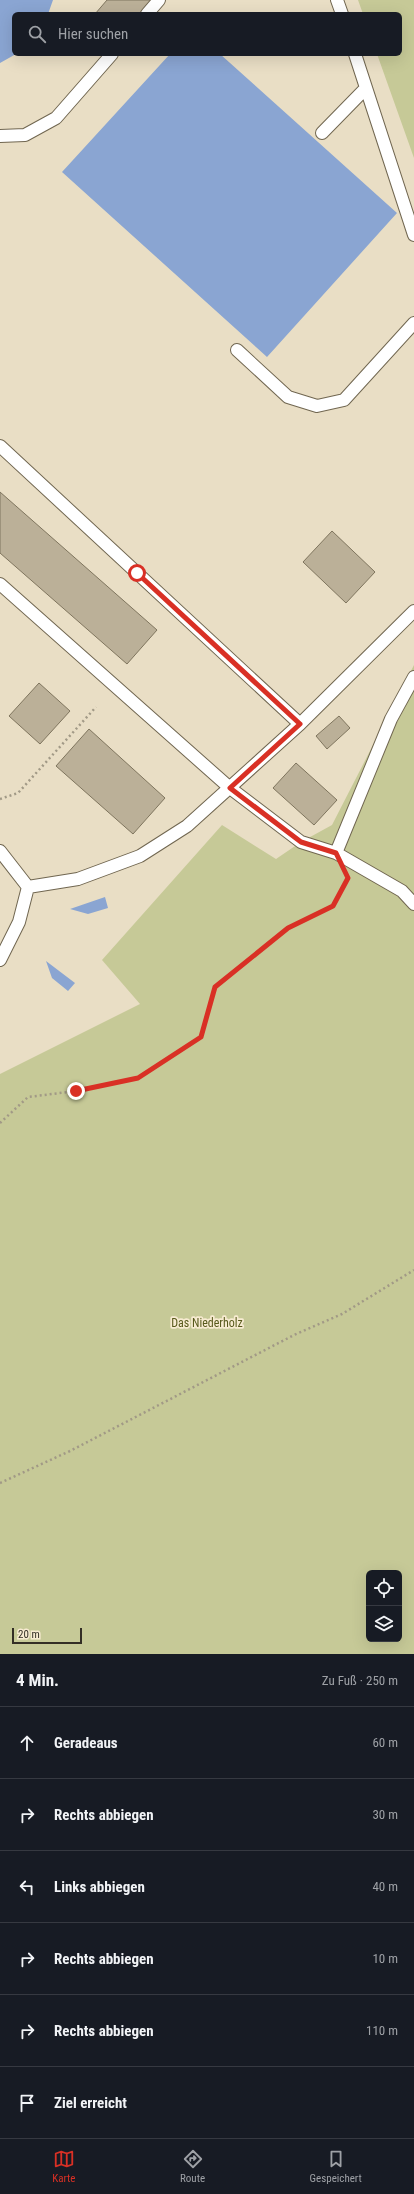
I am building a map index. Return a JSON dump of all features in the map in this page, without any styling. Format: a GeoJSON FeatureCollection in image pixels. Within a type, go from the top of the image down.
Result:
{"type":"FeatureCollection","features":[{"type":"Feature","properties":{"kind":"lane"},"geometry":{"type":"LineString","coordinates":[[149,12],[160,0]]}},
{"type":"Feature","properties":{"kind":"lane"},"geometry":{"type":"LineString","coordinates":[[337,0],[341,12]]}},
{"type":"Feature","properties":{"kind":"lane"},"geometry":{"type":"LineString","coordinates":[[0,136],[25,135],[56,118],[110,56]]}},
{"type":"Feature","properties":{"kind":"lane"},"geometry":{"type":"LineString","coordinates":[[356,56],[414,235]]}},
{"type":"Feature","properties":{"kind":"lane"},"geometry":{"type":"LineString","coordinates":[[322,133],[366,88]]}},
{"type":"Feature","properties":{"kind":"lane"},"geometry":{"type":"LineString","coordinates":[[237,350],[288,397],[317,406],[344,400],[414,323]]}},
{"type":"Feature","properties":{"kind":"lane"},"geometry":{"type":"LineString","coordinates":[[0,446],[300,724]]}},
{"type":"Feature","properties":{"kind":"lane"},"geometry":{"type":"LineString","coordinates":[[0,584],[230,788],[301,842],[336,853],[402,891],[414,904]]}},
{"type":"Feature","properties":{"kind":"lane"},"geometry":{"type":"LineString","coordinates":[[28,887],[78,879],[140,856],[187,826],[300,724],[414,610]]}},
{"type":"Feature","properties":{"kind":"lane"},"geometry":{"type":"LineString","coordinates":[[336,853],[392,719],[414,677]]}},
{"type":"Feature","properties":{"kind":"lane"},"geometry":{"type":"LineString","coordinates":[[0,851],[28,887]]}},
{"type":"Feature","properties":{"kind":"lane"},"geometry":{"type":"LineString","coordinates":[[0,960],[19,922],[28,887]]}},
{"type":"Feature","properties":{"kind":"path"},"geometry":{"type":"LineString","coordinates":[[0,799],[18,793],[96,707]]}},
{"type":"Feature","properties":{"kind":"path"},"geometry":{"type":"LineString","coordinates":[[0,1122],[28,1097],[76,1091],[138,1078],[201,1037],[215,987],[288,928],[333,906],[348,878],[336,853]]}},
{"type":"Feature","properties":{"kind":"path"},"geometry":{"type":"LineString","coordinates":[[0,1483],[70,1452],[294,1335],[342,1314],[414,1270]]}},
{"type":"Feature","properties":{"kind":"green space"},"geometry":{"type":"Polygon","coordinates":[[[358,0],[414,0],[414,158],[378,56],[402,56],[402,12],[362,12],[358,0]]]}},
{"type":"Feature","properties":{"kind":"green space","name":"Das Niederholz"},"geometry":{"type":"Polygon","coordinates":[[[414,665],[414,1654],[0,1654],[0,1074],[140,1004],[102,960],[222,825],[276,859],[301,842],[332,825],[414,665]]]}},
{"type":"Feature","properties":{"kind":"water"},"geometry":{"type":"Polygon","coordinates":[[[0,0],[53,0],[49,12],[12,12],[12,56],[0,63],[0,0]]]}},
{"type":"Feature","properties":{"kind":"water"},"geometry":{"type":"Polygon","coordinates":[[[168,56],[222,56],[397,213],[267,357],[62,172],[168,56]]]}},
{"type":"Feature","properties":{"kind":"water"},"geometry":{"type":"Polygon","coordinates":[[[105,897],[108,908],[88,914],[70,909],[105,897]]]}},
{"type":"Feature","properties":{"kind":"water"},"geometry":{"type":"Polygon","coordinates":[[[46,961],[75,983],[68,991],[52,978],[46,961]]]}},
{"type":"Feature","properties":{"kind":"building"},"geometry":{"type":"Polygon","coordinates":[[[107,0],[152,0],[141,12],[97,12],[107,0]]]}},
{"type":"Feature","properties":{"kind":"building"},"geometry":{"type":"Polygon","coordinates":[[[0,492],[157,630],[127,664],[0,553],[0,492]]]}},
{"type":"Feature","properties":{"kind":"building"},"geometry":{"type":"Polygon","coordinates":[[[332,531],[375,572],[346,603],[303,562],[332,531]]]}},
{"type":"Feature","properties":{"kind":"building"},"geometry":{"type":"Polygon","coordinates":[[[39,683],[70,711],[40,744],[9,716],[39,683]]]}},
{"type":"Feature","properties":{"kind":"building"},"geometry":{"type":"Polygon","coordinates":[[[339,716],[350,728],[327,749],[316,736],[339,716]]]}},
{"type":"Feature","properties":{"kind":"building"},"geometry":{"type":"Polygon","coordinates":[[[89,729],[165,798],[133,834],[56,766],[89,729]]]}},
{"type":"Feature","properties":{"kind":"building"},"geometry":{"type":"Polygon","coordinates":[[[296,763],[337,800],[314,825],[273,788],[296,763]]]}},
{"type":"Feature","properties":{"kind":"route"},"geometry":{"type":"LineString","coordinates":[[76,1091],[138,1078],[201,1037],[215,987],[288,928],[333,906],[348,878],[336,853],[301,842],[230,788],[300,724],[137,573]]}}]}
